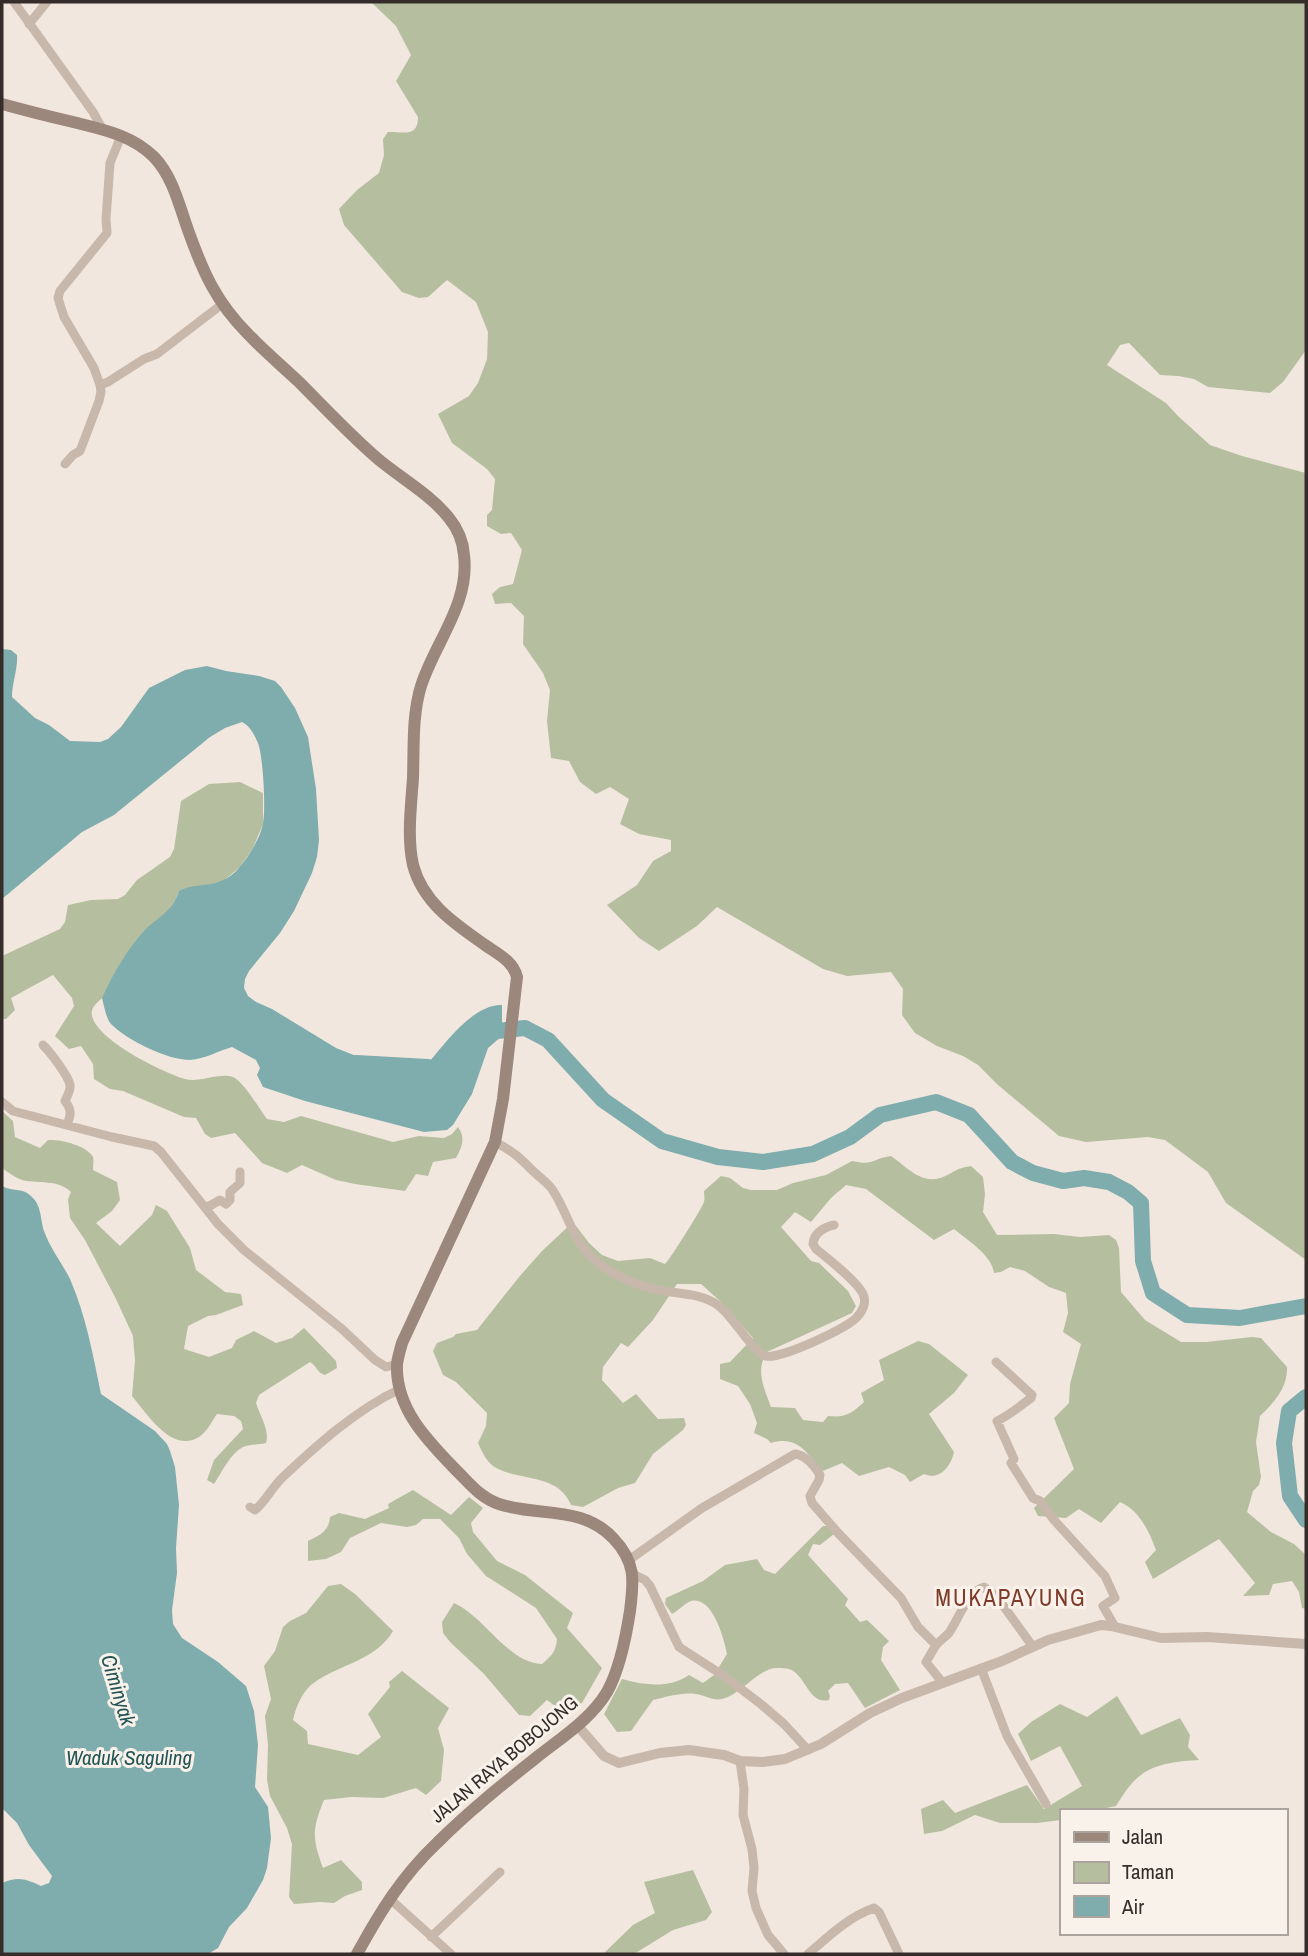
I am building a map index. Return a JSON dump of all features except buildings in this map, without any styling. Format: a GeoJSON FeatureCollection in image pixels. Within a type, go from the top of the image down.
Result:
{"type":"FeatureCollection","features":[{"type":"Feature","properties":{"kind":"main road","name":"JALAN RAYA BOBOJONG"},"geometry":{"type":"LineString","coordinates":[[2,104],[121,136],[141,146],[153,157],[165,170],[173,187],[201,265],[221,305],[248,335],[354,438],[439,507],[458,530],[464,555],[463,590],[427,672],[417,702],[411,821],[412,858],[417,878],[429,899],[460,927],[504,957],[514,968],[517,977],[503,1099],[495,1142],[402,1343],[397,1364],[400,1389],[415,1425],[479,1493],[502,1505],[562,1513],[595,1523],[614,1539],[629,1560],[633,1574],[627,1630],[614,1678],[606,1693],[577,1725],[490,1794],[445,1835],[389,1898],[357,1954]]}},
{"type":"Feature","properties":{"kind":"street"},"geometry":{"type":"LineString","coordinates":[[14,2],[103,130]]}},
{"type":"Feature","properties":{"kind":"street"},"geometry":{"type":"LineString","coordinates":[[29,24],[47,2]]}},
{"type":"Feature","properties":{"kind":"street"},"geometry":{"type":"LineString","coordinates":[[65,464],[83,444],[101,392],[94,368],[64,317],[58,298],[68,280],[107,233],[110,163],[121,136]]}},
{"type":"Feature","properties":{"kind":"street"},"geometry":{"type":"LineString","coordinates":[[100,385],[157,354],[221,305]]}},
{"type":"Feature","properties":{"kind":"street"},"geometry":{"type":"LineString","coordinates":[[43,1045],[56,1060],[71,1089],[65,1101],[71,1115],[67,1125]]}},
{"type":"Feature","properties":{"kind":"street"},"geometry":{"type":"LineString","coordinates":[[2,1102],[13,1111],[112,1138],[153,1146],[161,1152],[218,1224],[244,1250],[342,1329],[375,1360],[386,1367],[397,1364]]}},
{"type":"Feature","properties":{"kind":"street"},"geometry":{"type":"LineString","coordinates":[[495,1142],[520,1157],[551,1188],[574,1236],[596,1262],[634,1284],[695,1296],[719,1305],[759,1353],[767,1357],[777,1356],[834,1332],[856,1319],[861,1312],[865,1300],[861,1290],[813,1244],[820,1231],[834,1225]]}},
{"type":"Feature","properties":{"kind":"street"},"geometry":{"type":"LineString","coordinates":[[206,1208],[220,1200],[226,1204],[230,1200],[230,1192],[240,1183],[240,1172]]}},
{"type":"Feature","properties":{"kind":"street"},"geometry":{"type":"LineString","coordinates":[[996,1362],[1032,1395],[1010,1415],[997,1421],[1014,1459],[1011,1463],[1033,1498],[1040,1501],[1105,1576],[1115,1598],[1103,1606],[1115,1627]]}},
{"type":"Feature","properties":{"kind":"street"},"geometry":{"type":"LineString","coordinates":[[250,1507],[255,1510],[285,1475],[336,1431],[372,1404],[400,1389]]}},
{"type":"Feature","properties":{"kind":"street"},"geometry":{"type":"LineString","coordinates":[[629,1560],[702,1508],[798,1454],[820,1475],[820,1480],[810,1496],[812,1503],[901,1598],[918,1627],[936,1645]]}},
{"type":"Feature","properties":{"kind":"street"},"geometry":{"type":"LineString","coordinates":[[633,1574],[650,1586],[679,1647],[762,1705],[808,1750]]}},
{"type":"Feature","properties":{"kind":"street"},"geometry":{"type":"LineString","coordinates":[[942,1682],[926,1662],[978,1588],[984,1587],[997,1597],[1034,1647]]}},
{"type":"Feature","properties":{"kind":"street"},"geometry":{"type":"LineString","coordinates":[[577,1725],[604,1756],[613,1761],[629,1761],[660,1753],[690,1750],[724,1755],[740,1761],[763,1762],[785,1759],[808,1750],[841,1733],[870,1713],[902,1698],[1048,1640],[1101,1625],[1161,1638],[1207,1637],[1306,1644]]}},
{"type":"Feature","properties":{"kind":"street"},"geometry":{"type":"LineString","coordinates":[[981,1668],[1007,1736],[1046,1804]]}},
{"type":"Feature","properties":{"kind":"street"},"geometry":{"type":"LineString","coordinates":[[740,1761],[744,1789],[743,1815],[754,1868],[752,1891],[768,1935],[784,1954]]}},
{"type":"Feature","properties":{"kind":"street"},"geometry":{"type":"LineString","coordinates":[[431,1937],[500,1872]]}},
{"type":"Feature","properties":{"kind":"street"},"geometry":{"type":"LineString","coordinates":[[389,1898],[451,1954]]}},
{"type":"Feature","properties":{"kind":"street"},"geometry":{"type":"LineString","coordinates":[[808,1954],[831,1933],[872,1908],[879,1912],[899,1954]]}},
{"type":"Feature","properties":{"kind":"green space"},"geometry":{"type":"Polygon","coordinates":[[[371,2],[1306,2],[1306,350],[1283,382],[1270,393],[1208,387],[1194,379],[1160,375],[1129,343],[1120,345],[1107,365],[1166,403],[1210,445],[1306,473],[1306,1260],[1226,1203],[1208,1172],[1165,1140],[1148,1137],[1086,1142],[1059,1136],[978,1065],[915,1033],[902,1015],[903,989],[891,972],[847,976],[823,969],[717,907],[697,926],[659,951],[639,938],[607,905],[637,885],[653,861],[671,851],[671,840],[639,834],[620,824],[629,799],[610,787],[596,794],[580,782],[569,761],[551,758],[547,721],[550,690],[543,673],[523,644],[524,616],[511,603],[495,604],[492,594],[500,587],[513,584],[522,550],[511,533],[501,534],[487,526],[487,515],[492,510],[495,479],[487,469],[452,443],[438,414],[469,396],[478,383],[487,359],[488,332],[476,302],[447,280],[428,297],[419,298],[402,292],[344,225],[339,209],[379,173],[384,155],[383,139],[388,132],[412,131],[417,124],[418,117],[396,81],[411,55],[396,26],[371,2]]]}},
{"type":"Feature","properties":{"kind":"green space"},"geometry":{"type":"Polygon","coordinates":[[[240,782],[263,793],[263,824],[253,848],[240,867],[222,882],[179,891],[166,914],[144,931],[93,1008],[92,1016],[97,1026],[118,1045],[162,1070],[191,1080],[233,1077],[247,1090],[267,1119],[284,1122],[301,1116],[393,1142],[419,1136],[444,1138],[458,1127],[462,1142],[456,1158],[433,1162],[428,1176],[416,1174],[405,1191],[336,1180],[302,1165],[287,1173],[262,1163],[235,1133],[211,1138],[205,1134],[196,1118],[184,1117],[123,1091],[110,1089],[94,1079],[93,1064],[81,1046],[69,1049],[55,1036],[74,1006],[72,998],[53,975],[11,998],[15,1010],[6,1019],[2,1019],[2,956],[60,929],[65,922],[68,905],[91,900],[118,899],[125,895],[137,880],[170,857],[174,849],[181,801],[209,784],[240,782]]]}},
{"type":"Feature","properties":{"kind":"green space"},"geometry":{"type":"Polygon","coordinates":[[[2,1111],[13,1121],[15,1137],[40,1148],[48,1140],[79,1146],[93,1157],[93,1170],[117,1182],[120,1200],[112,1211],[96,1223],[120,1246],[152,1215],[156,1205],[167,1211],[190,1248],[196,1270],[225,1292],[241,1294],[243,1305],[208,1316],[188,1326],[184,1349],[209,1357],[232,1348],[236,1340],[254,1331],[276,1343],[292,1338],[304,1328],[336,1361],[337,1368],[325,1375],[310,1362],[259,1395],[256,1403],[266,1428],[266,1443],[238,1450],[214,1484],[207,1480],[214,1460],[243,1429],[241,1421],[234,1416],[217,1414],[199,1437],[189,1441],[179,1440],[161,1430],[132,1396],[135,1361],[133,1336],[85,1240],[70,1218],[68,1199],[71,1192],[60,1185],[22,1180],[2,1168],[2,1111]]]}},
{"type":"Feature","properties":{"kind":"green space"},"geometry":{"type":"Polygon","coordinates":[[[891,1156],[914,1173],[933,1179],[971,1166],[983,1177],[983,1212],[997,1235],[1109,1235],[1116,1240],[1119,1248],[1121,1292],[1145,1320],[1181,1342],[1261,1338],[1287,1367],[1287,1374],[1279,1394],[1260,1416],[1256,1442],[1261,1477],[1259,1485],[1253,1491],[1247,1512],[1306,1555],[1306,1609],[1302,1608],[1299,1592],[1292,1581],[1273,1584],[1269,1595],[1243,1596],[1255,1583],[1219,1539],[1153,1579],[1145,1562],[1156,1550],[1147,1529],[1133,1510],[1120,1502],[1101,1523],[1079,1509],[1066,1518],[1038,1516],[1034,1508],[1074,1469],[1054,1418],[1069,1403],[1070,1384],[1081,1344],[1063,1332],[1068,1313],[1066,1293],[1049,1287],[1025,1271],[1010,1267],[994,1273],[984,1254],[954,1229],[934,1240],[866,1189],[846,1185],[811,1222],[795,1212],[781,1227],[811,1261],[819,1263],[848,1291],[856,1306],[852,1313],[767,1352],[761,1372],[766,1393],[771,1407],[795,1408],[803,1420],[823,1422],[828,1416],[852,1412],[864,1402],[861,1393],[884,1380],[879,1360],[918,1341],[929,1344],[968,1375],[954,1393],[929,1414],[954,1452],[944,1471],[930,1476],[924,1474],[910,1482],[905,1475],[889,1467],[859,1476],[842,1463],[823,1471],[801,1447],[788,1441],[771,1443],[754,1433],[757,1423],[750,1404],[738,1386],[720,1379],[720,1364],[730,1362],[753,1338],[701,1284],[677,1284],[653,1320],[628,1347],[621,1343],[603,1367],[602,1380],[623,1403],[636,1394],[658,1419],[684,1418],[686,1425],[653,1454],[635,1483],[618,1488],[583,1507],[571,1505],[557,1487],[547,1482],[503,1471],[488,1461],[478,1443],[486,1426],[487,1413],[456,1382],[443,1375],[433,1351],[437,1343],[456,1334],[477,1330],[542,1251],[573,1222],[602,1255],[618,1261],[650,1258],[665,1264],[702,1207],[704,1191],[721,1176],[751,1190],[777,1190],[826,1175],[852,1161],[869,1162],[891,1156]]]}},
{"type":"Feature","properties":{"kind":"green space"},"geometry":{"type":"Polygon","coordinates":[[[413,1490],[451,1515],[469,1497],[483,1508],[471,1523],[473,1532],[497,1561],[525,1575],[573,1613],[567,1628],[602,1668],[582,1703],[566,1714],[547,1700],[530,1716],[519,1715],[484,1674],[443,1633],[442,1622],[454,1603],[476,1618],[507,1648],[529,1661],[542,1664],[556,1647],[557,1639],[536,1608],[486,1576],[467,1554],[459,1538],[440,1519],[423,1519],[416,1525],[407,1527],[381,1523],[350,1538],[341,1552],[326,1559],[308,1561],[308,1541],[326,1529],[330,1517],[339,1513],[365,1519],[389,1508],[388,1504],[413,1490]]]}},
{"type":"Feature","properties":{"kind":"green space"},"geometry":{"type":"Polygon","coordinates":[[[823,1526],[827,1526],[834,1534],[820,1545],[813,1544],[808,1555],[848,1599],[845,1605],[860,1622],[867,1620],[889,1641],[883,1647],[881,1660],[900,1690],[865,1708],[848,1683],[835,1684],[828,1691],[829,1700],[822,1700],[812,1694],[795,1672],[785,1668],[771,1669],[722,1699],[691,1694],[653,1700],[631,1731],[617,1732],[604,1714],[622,1679],[665,1684],[689,1675],[703,1683],[714,1675],[727,1654],[716,1620],[705,1605],[699,1601],[691,1601],[672,1614],[665,1604],[666,1598],[703,1581],[725,1565],[757,1559],[764,1570],[775,1574],[823,1526]]]}},
{"type":"Feature","properties":{"kind":"green space"},"geometry":{"type":"Polygon","coordinates":[[[341,1584],[393,1631],[386,1641],[368,1655],[311,1685],[301,1699],[293,1720],[307,1731],[308,1744],[358,1755],[381,1737],[368,1714],[390,1687],[389,1682],[402,1671],[449,1708],[438,1728],[444,1750],[441,1781],[426,1795],[416,1788],[383,1798],[324,1800],[315,1834],[323,1868],[341,1860],[362,1882],[362,1890],[334,1903],[294,1904],[289,1897],[292,1844],[287,1828],[270,1796],[267,1780],[265,1716],[271,1699],[264,1666],[275,1651],[283,1627],[306,1613],[328,1586],[341,1584]]]}},
{"type":"Feature","properties":{"kind":"green space"},"geometry":{"type":"Polygon","coordinates":[[[1117,1696],[1141,1735],[1180,1718],[1190,1735],[1188,1747],[1199,1760],[1168,1763],[1147,1771],[1130,1785],[1116,1806],[1102,1809],[1060,1809],[1060,1820],[1037,1823],[1000,1823],[975,1815],[942,1831],[924,1834],[921,1809],[943,1800],[955,1813],[1027,1785],[1044,1809],[1082,1786],[1060,1746],[1031,1761],[1018,1734],[1031,1722],[1060,1704],[1087,1717],[1117,1696]]]}},
{"type":"Feature","properties":{"kind":"green space"},"geometry":{"type":"Polygon","coordinates":[[[693,1870],[712,1912],[706,1920],[673,1930],[634,1954],[603,1954],[633,1925],[655,1913],[644,1882],[693,1870]]]}},
{"type":"Feature","properties":{"kind":"water"},"geometry":{"type":"Polygon","coordinates":[[[2,649],[11,650],[17,655],[12,697],[35,718],[70,741],[100,742],[108,739],[121,727],[149,688],[185,670],[207,666],[259,676],[275,681],[281,687],[295,708],[308,737],[316,789],[319,840],[317,857],[294,911],[249,971],[244,988],[248,996],[256,1002],[336,1048],[394,1071],[422,1061],[430,1061],[471,1017],[492,1006],[502,1005],[502,1036],[488,1048],[472,1094],[453,1125],[447,1130],[424,1132],[305,1101],[263,1087],[257,1075],[260,1068],[256,1060],[232,1047],[190,1060],[170,1057],[148,1048],[111,1024],[102,998],[137,939],[168,910],[179,891],[213,884],[227,878],[243,863],[256,843],[264,816],[263,770],[258,743],[250,728],[242,722],[210,737],[114,815],[82,832],[2,899],[2,649]]]}},
{"type":"Feature","properties":{"kind":"water","name":"Waduk Saguling"},"geometry":{"type":"Polygon","coordinates":[[[2,1186],[28,1193],[37,1204],[44,1231],[70,1279],[80,1307],[101,1394],[155,1431],[167,1444],[175,1467],[179,1505],[173,1624],[182,1638],[218,1662],[246,1686],[254,1711],[258,1745],[255,1787],[268,1807],[271,1838],[267,1868],[247,1908],[229,1927],[218,1948],[208,1954],[2,1954],[2,1883],[22,1879],[41,1886],[49,1883],[52,1876],[29,1845],[17,1823],[2,1808],[2,1186]]]}},
{"type":"Feature","properties":{"kind":"waterway"},"geometry":{"type":"LineString","coordinates":[[497,1031],[525,1028],[548,1040],[603,1100],[662,1141],[718,1157],[763,1162],[813,1154],[850,1137],[880,1115],[936,1102],[969,1115],[1012,1162],[1033,1173],[1063,1181],[1084,1178],[1109,1182],[1141,1203],[1143,1261],[1153,1293],[1187,1315],[1240,1318],[1306,1306]]}},
{"type":"Feature","properties":{"kind":"waterway"},"geometry":{"type":"LineString","coordinates":[[356,1063],[428,1067]]}},
{"type":"Feature","properties":{"kind":"waterway"},"geometry":{"type":"LineString","coordinates":[[1306,1397],[1289,1411],[1284,1443],[1290,1496],[1306,1520]]}},
{"type":"Feature","properties":{"kind":"district","name":"MUKAPAYUNG"},"geometry":{"type":"Point","coordinates":[1011,1598]}},
{"type":"Feature","properties":{"kind":"water label","name":"Ciminyak"},"geometry":{"type":"Point","coordinates":[118,1690]}}]}
